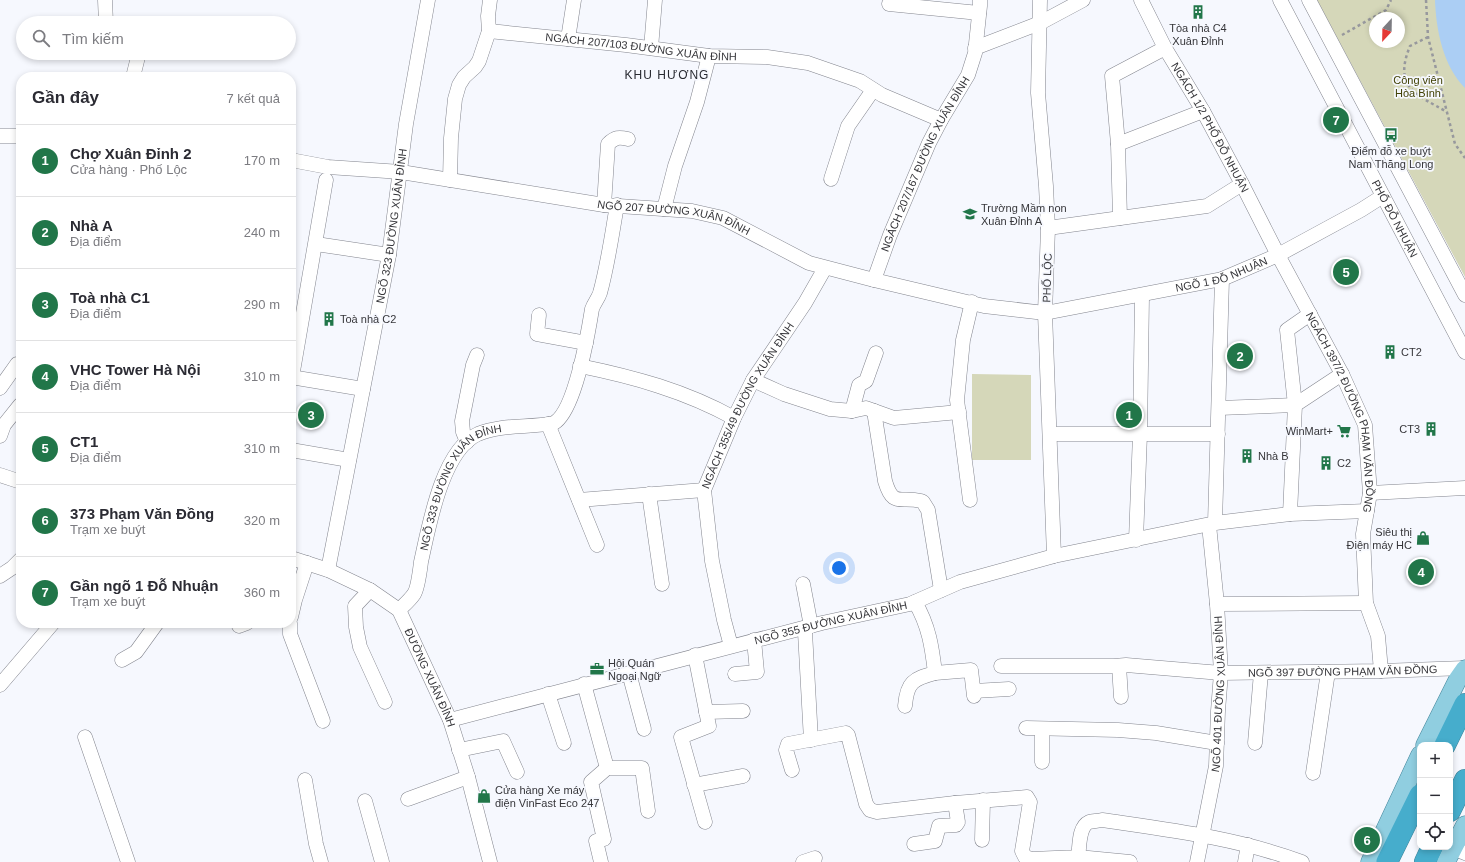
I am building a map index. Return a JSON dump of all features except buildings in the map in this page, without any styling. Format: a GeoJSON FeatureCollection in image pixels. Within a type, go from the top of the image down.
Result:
{"type":"FeatureCollection","features":[{"type":"Feature","properties":{"kind":"highway"},"geometry":{"type":"LineString","coordinates":[[1446,742],[1465,704]]}},
{"type":"Feature","properties":{"kind":"highway"},"geometry":{"type":"LineString","coordinates":[[1453,805],[1465,780]]}},
{"type":"Feature","properties":{"kind":"highway"},"geometry":{"type":"LineString","coordinates":[[1387,862],[1417,801]]}},
{"type":"Feature","properties":{"kind":"highway"},"geometry":{"type":"LineString","coordinates":[[1425,862],[1431,850]]}},
{"type":"Feature","properties":{"kind":"main road"},"geometry":{"type":"LineString","coordinates":[[1426,742],[1465,668]]}},
{"type":"Feature","properties":{"kind":"main road"},"geometry":{"type":"LineString","coordinates":[[1442,742],[1465,696]]}},
{"type":"Feature","properties":{"kind":"main road"},"geometry":{"type":"LineString","coordinates":[[1370,862],[1417,761]]}},
{"type":"Feature","properties":{"kind":"main road"},"geometry":{"type":"LineString","coordinates":[[1382,862],[1417,792]]}},
{"type":"Feature","properties":{"kind":"main road"},"geometry":{"type":"LineString","coordinates":[[1453,816],[1458,805],[1465,797]]}},
{"type":"Feature","properties":{"kind":"main road"},"geometry":{"type":"LineString","coordinates":[[1432,862],[1451,853],[1465,825]]}},
{"type":"Feature","properties":{"kind":"street"},"geometry":{"type":"LineString","coordinates":[[105,0],[106,16]]}},
{"type":"Feature","properties":{"kind":"street","name":"NGÕ 323 ĐƯỜNG XUÂN ĐỈNH"},"geometry":{"type":"LineString","coordinates":[[328,570],[389,256],[406,124],[428,0]]}},
{"type":"Feature","properties":{"kind":"street"},"geometry":{"type":"LineString","coordinates":[[450,180],[451,138],[455,99],[459,85],[464,77],[479,61],[489,31],[488,16],[490,0]]}},
{"type":"Feature","properties":{"kind":"street"},"geometry":{"type":"LineString","coordinates":[[568,38],[574,0]]}},
{"type":"Feature","properties":{"kind":"street"},"geometry":{"type":"LineString","coordinates":[[651,48],[655,0]]}},
{"type":"Feature","properties":{"kind":"street","name":"PHỐ LỘC"},"geometry":{"type":"LineString","coordinates":[[1040,0],[1038,93],[1048,228],[1046,313],[1054,556]]}},
{"type":"Feature","properties":{"kind":"street"},"geometry":{"type":"LineString","coordinates":[[976,48],[1040,23],[1082,0]]}},
{"type":"Feature","properties":{"kind":"street","name":"NGÁCH 1/2 PHỐ ĐỖ NHUẬN"},"geometry":{"type":"LineString","coordinates":[[1141,0],[1165,48],[1203,111],[1278,255]]}},
{"type":"Feature","properties":{"kind":"street","name":"PHỐ ĐỖ NHUẬN"},"geometry":{"type":"LineString","coordinates":[[1280,0],[1465,352]]}},
{"type":"Feature","properties":{"kind":"street"},"geometry":{"type":"LineString","coordinates":[[1309,0],[1465,295]]}},
{"type":"Feature","properties":{"kind":"street"},"geometry":{"type":"LineString","coordinates":[[889,4],[979,7]]}},
{"type":"Feature","properties":{"kind":"street","name":"NGÁCH 207/167 ĐƯỜNG XUÂN ĐỈNH"},"geometry":{"type":"LineString","coordinates":[[874,280],[890,235],[929,143],[968,75],[976,48],[979,7]]}},
{"type":"Feature","properties":{"kind":"street","name":"NGÁCH 207/103 ĐƯỜNG XUÂN ĐỈNH"},"geometry":{"type":"LineString","coordinates":[[489,31],[568,38],[709,56],[767,57],[808,63],[860,81],[882,96],[941,120]]}},
{"type":"Feature","properties":{"kind":"street"},"geometry":{"type":"LineString","coordinates":[[1120,218],[1118,144],[1112,76],[1165,48]]}},
{"type":"Feature","properties":{"kind":"street"},"geometry":{"type":"LineString","coordinates":[[664,208],[675,166],[697,102],[709,56]]}},
{"type":"Feature","properties":{"kind":"street"},"geometry":{"type":"LineString","coordinates":[[134,72],[137,60]]}},
{"type":"Feature","properties":{"kind":"street"},"geometry":{"type":"LineString","coordinates":[[831,179],[848,126],[873,90]]}},
{"type":"Feature","properties":{"kind":"street"},"geometry":{"type":"LineString","coordinates":[[1118,144],[1203,111]]}},
{"type":"Feature","properties":{"kind":"street"},"geometry":{"type":"LineString","coordinates":[[0,136],[16,136]]}},
{"type":"Feature","properties":{"kind":"street","name":"NGÕ 333 ĐƯỜNG XUÂN ĐỈNH"},"geometry":{"type":"LineString","coordinates":[[399,610],[414,593],[436,502],[450,463],[458,451],[476,435],[488,431],[548,424],[558,421],[562,416],[571,395],[580,366],[593,307],[598,298],[603,280],[611,205],[608,144],[614,138],[619,137],[628,139]]}},
{"type":"Feature","properties":{"kind":"street","name":"NGÕ 207 ĐƯỜNG XUÂN ĐỈNH"},"geometry":{"type":"LineString","coordinates":[[296,161],[328,167],[401,172],[611,205],[692,211],[723,218],[809,263],[825,268],[984,306],[1046,313]]}},
{"type":"Feature","properties":{"kind":"street"},"geometry":{"type":"LineString","coordinates":[[296,350],[316,244],[326,180]]}},
{"type":"Feature","properties":{"kind":"street"},"geometry":{"type":"LineString","coordinates":[[1048,228],[1207,206],[1242,184]]}},
{"type":"Feature","properties":{"kind":"street","name":"NGÕ 1 ĐỖ NHUẬN"},"geometry":{"type":"LineString","coordinates":[[1046,313],[1142,296],[1222,279],[1278,255],[1361,210],[1383,196]]}},
{"type":"Feature","properties":{"kind":"street"},"geometry":{"type":"LineString","coordinates":[[316,244],[389,256]]}},
{"type":"Feature","properties":{"kind":"street","name":"NGÁCH 397/2 ĐƯỜNG PHẠM VĂN ĐỒNG"},"geometry":{"type":"LineString","coordinates":[[1278,255],[1342,374],[1365,425],[1370,493],[1363,534],[1366,603],[1378,636],[1381,671]]}},
{"type":"Feature","properties":{"kind":"street","name":"NGÁCH 355/49 ĐƯỜNG XUÂN ĐỈNH"},"geometry":{"type":"LineString","coordinates":[[731,646],[712,561],[704,490],[734,418],[753,380],[805,303],[825,268]]}},
{"type":"Feature","properties":{"kind":"street"},"geometry":{"type":"LineString","coordinates":[[1212,524],[1218,434],[1222,279]]}},
{"type":"Feature","properties":{"kind":"street"},"geometry":{"type":"LineString","coordinates":[[1136,540],[1140,434],[1142,296]]}},
{"type":"Feature","properties":{"kind":"street"},"geometry":{"type":"LineString","coordinates":[[970,500],[957,400],[963,340],[972,302]]}},
{"type":"Feature","properties":{"kind":"street"},"geometry":{"type":"LineString","coordinates":[[1290,514],[1295,405],[1287,330],[1310,314]]}},
{"type":"Feature","properties":{"kind":"street"},"geometry":{"type":"LineString","coordinates":[[539,315],[537,334],[586,343]]}},
{"type":"Feature","properties":{"kind":"street"},"geometry":{"type":"LineString","coordinates":[[852,411],[859,385],[866,381],[876,353]]}},
{"type":"Feature","properties":{"kind":"street"},"geometry":{"type":"LineString","coordinates":[[467,442],[463,432],[462,421],[473,365],[477,355]]}},
{"type":"Feature","properties":{"kind":"street"},"geometry":{"type":"LineString","coordinates":[[0,388],[16,365]]}},
{"type":"Feature","properties":{"kind":"street"},"geometry":{"type":"LineString","coordinates":[[580,366],[621,374],[656,385],[709,404],[734,418]]}},
{"type":"Feature","properties":{"kind":"street"},"geometry":{"type":"LineString","coordinates":[[1219,408],[1295,405],[1342,374]]}},
{"type":"Feature","properties":{"kind":"street"},"geometry":{"type":"LineString","coordinates":[[296,378],[363,389]]}},
{"type":"Feature","properties":{"kind":"street"},"geometry":{"type":"LineString","coordinates":[[753,380],[784,394],[830,409],[852,411],[866,408],[894,418],[959,412]]}},
{"type":"Feature","properties":{"kind":"street"},"geometry":{"type":"LineString","coordinates":[[0,436],[4,425],[16,410]]}},
{"type":"Feature","properties":{"kind":"street"},"geometry":{"type":"LineString","coordinates":[[874,411],[882,466],[888,492],[895,499],[923,502],[928,510],[941,590]]}},
{"type":"Feature","properties":{"kind":"street"},"geometry":{"type":"LineString","coordinates":[[548,424],[597,545]]}},
{"type":"Feature","properties":{"kind":"street"},"geometry":{"type":"LineString","coordinates":[[1050,434],[1218,434]]}},
{"type":"Feature","properties":{"kind":"street"},"geometry":{"type":"LineString","coordinates":[[296,451],[349,460]]}},
{"type":"Feature","properties":{"kind":"street"},"geometry":{"type":"LineString","coordinates":[[0,475],[16,480]]}},
{"type":"Feature","properties":{"kind":"street"},"geometry":{"type":"LineString","coordinates":[[1370,493],[1465,488]]}},
{"type":"Feature","properties":{"kind":"street"},"geometry":{"type":"LineString","coordinates":[[579,500],[704,490]]}},
{"type":"Feature","properties":{"kind":"street"},"geometry":{"type":"LineString","coordinates":[[650,494],[662,584]]}},
{"type":"Feature","properties":{"kind":"street","name":"NGÕ 355 ĐƯỜNG XUÂN ĐỈNH"},"geometry":{"type":"LineString","coordinates":[[450,720],[809,626],[910,604],[960,582],[1054,556],[1212,524],[1290,514],[1367,511]]}},
{"type":"Feature","properties":{"kind":"street","name":"NGÕ 401 ĐƯỜNG XUÂN ĐỈNH"},"geometry":{"type":"LineString","coordinates":[[1197,862],[1216,766],[1221,673],[1212,524]]}},
{"type":"Feature","properties":{"kind":"street"},"geometry":{"type":"LineString","coordinates":[[296,560],[328,570],[370,590],[399,610]]}},
{"type":"Feature","properties":{"kind":"street"},"geometry":{"type":"LineString","coordinates":[[296,597],[307,563]]}},
{"type":"Feature","properties":{"kind":"street"},"geometry":{"type":"LineString","coordinates":[[0,576],[16,564]]}},
{"type":"Feature","properties":{"kind":"street"},"geometry":{"type":"LineString","coordinates":[[802,584],[809,626],[805,632],[810,740]]}},
{"type":"Feature","properties":{"kind":"street"},"geometry":{"type":"LineString","coordinates":[[370,590],[355,606],[356,627],[360,647],[385,702]]}},
{"type":"Feature","properties":{"kind":"street"},"geometry":{"type":"LineString","coordinates":[[915,602],[924,617],[928,629],[935,673]]}},
{"type":"Feature","properties":{"kind":"street"},"geometry":{"type":"LineString","coordinates":[[1217,604],[1366,603]]}},
{"type":"Feature","properties":{"kind":"street","name":"ĐƯỜNG XUÂN ĐỈNH"},"geometry":{"type":"LineString","coordinates":[[399,610],[450,720],[468,777],[490,862]]}},
{"type":"Feature","properties":{"kind":"street"},"geometry":{"type":"LineString","coordinates":[[2,680],[49,628]]}},
{"type":"Feature","properties":{"kind":"street"},"geometry":{"type":"LineString","coordinates":[[122,660],[136,652],[153,628]]}},
{"type":"Feature","properties":{"kind":"street"},"geometry":{"type":"LineString","coordinates":[[290,628],[290,634],[322,721]]}},
{"type":"Feature","properties":{"kind":"street"},"geometry":{"type":"LineString","coordinates":[[735,674],[757,672],[754,640]]}},
{"type":"Feature","properties":{"kind":"street"},"geometry":{"type":"LineString","coordinates":[[695,655],[709,726],[681,737],[705,822]]}},
{"type":"Feature","properties":{"kind":"street","name":"NGÕ 397 ĐƯỜNG PHẠM VĂN ĐỒNG"},"geometry":{"type":"LineString","coordinates":[[1001,666],[1126,665],[1221,673],[1381,671],[1465,668]]}},
{"type":"Feature","properties":{"kind":"street"},"geometry":{"type":"LineString","coordinates":[[1119,666],[1121,697]]}},
{"type":"Feature","properties":{"kind":"street"},"geometry":{"type":"LineString","coordinates":[[905,706],[906,691],[913,682],[920,677],[935,673],[971,670],[974,693],[1009,689]]}},
{"type":"Feature","properties":{"kind":"street"},"geometry":{"type":"LineString","coordinates":[[1313,773],[1328,672]]}},
{"type":"Feature","properties":{"kind":"street"},"geometry":{"type":"LineString","coordinates":[[629,673],[644,729]]}},
{"type":"Feature","properties":{"kind":"street"},"geometry":{"type":"LineString","coordinates":[[1255,743],[1262,673]]}},
{"type":"Feature","properties":{"kind":"street"},"geometry":{"type":"LineString","coordinates":[[584,684],[607,768]]}},
{"type":"Feature","properties":{"kind":"street"},"geometry":{"type":"LineString","coordinates":[[548,694],[564,743]]}},
{"type":"Feature","properties":{"kind":"street"},"geometry":{"type":"LineString","coordinates":[[706,712],[743,712]]}},
{"type":"Feature","properties":{"kind":"street"},"geometry":{"type":"LineString","coordinates":[[1026,728],[1118,730],[1156,733],[1217,743]]}},
{"type":"Feature","properties":{"kind":"street"},"geometry":{"type":"LineString","coordinates":[[1042,728],[1042,762]]}},
{"type":"Feature","properties":{"kind":"street"},"geometry":{"type":"LineString","coordinates":[[792,770],[786,750],[788,744],[846,733],[848,735],[866,804],[870,810],[877,812],[955,802],[1024,796],[1028,797],[1029,799],[1022,851],[1025,857],[1032,859],[1078,857],[1130,862]]}},
{"type":"Feature","properties":{"kind":"street"},"geometry":{"type":"LineString","coordinates":[[85,737],[128,862]]}},
{"type":"Feature","properties":{"kind":"street"},"geometry":{"type":"LineString","coordinates":[[460,750],[503,741],[517,772]]}},
{"type":"Feature","properties":{"kind":"street"},"geometry":{"type":"LineString","coordinates":[[601,862],[596,841],[604,839],[591,782],[607,768],[642,768],[648,811]]}},
{"type":"Feature","properties":{"kind":"street"},"geometry":{"type":"LineString","coordinates":[[694,785],[743,776]]}},
{"type":"Feature","properties":{"kind":"street"},"geometry":{"type":"LineString","coordinates":[[408,799],[468,777]]}},
{"type":"Feature","properties":{"kind":"street"},"geometry":{"type":"LineString","coordinates":[[305,780],[316,844],[321,862]]}},
{"type":"Feature","properties":{"kind":"street"},"geometry":{"type":"LineString","coordinates":[[982,840],[983,800]]}},
{"type":"Feature","properties":{"kind":"street"},"geometry":{"type":"LineString","coordinates":[[365,801],[382,862]]}},
{"type":"Feature","properties":{"kind":"street"},"geometry":{"type":"LineString","coordinates":[[914,844],[935,841],[939,826],[956,826],[958,822],[955,802]]}},
{"type":"Feature","properties":{"kind":"street"},"geometry":{"type":"LineString","coordinates":[[1078,857],[1084,825],[1090,822],[1102,820],[1202,835],[1248,845],[1302,862]]}},
{"type":"Feature","properties":{"kind":"street"},"geometry":{"type":"LineString","coordinates":[[1245,862],[1248,845]]}},
{"type":"Feature","properties":{"kind":"path"},"geometry":{"type":"LineString","coordinates":[[1332,41],[1386,10],[1390,0]]}},
{"type":"Feature","properties":{"kind":"path"},"geometry":{"type":"LineString","coordinates":[[1426,0],[1428,37],[1455,144],[1465,158]]}},
{"type":"Feature","properties":{"kind":"path"},"geometry":{"type":"LineString","coordinates":[[1428,37],[1410,46],[1404,68],[1405,75],[1410,88],[1415,94],[1448,112]]}},
{"type":"Feature","properties":{"kind":"green space","name":"Công viên Hòa Bình"},"geometry":{"type":"Polygon","coordinates":[[[1317,0],[1465,0],[1465,277],[1317,0]]]}},
{"type":"Feature","properties":{"kind":"green space"},"geometry":{"type":"Polygon","coordinates":[[[972,374],[1031,375],[1031,460],[972,460],[972,374]]]}},
{"type":"Feature","properties":{"kind":"water"},"geometry":{"type":"Polygon","coordinates":[[[1435,0],[1465,0],[1465,88],[1451,69],[1442,47],[1437,23],[1435,0]]]}},
{"type":"Feature","properties":{"kind":"place","name":"Tòa nhà C4 Xuân Đỉnh"},"geometry":{"type":"Point","coordinates":[1198,12]}},
{"type":"Feature","properties":{"kind":"place","name":"Gần ngõ 1 Đỗ Nhuận"},"geometry":{"type":"Point","coordinates":[1336,120]}},
{"type":"Feature","properties":{"kind":"place","name":"Điểm đỗ xe buýt Nam Thăng Long"},"geometry":{"type":"Point","coordinates":[1391,135]}},
{"type":"Feature","properties":{"kind":"place","name":"Trường Mầm non Xuân Đỉnh A"},"geometry":{"type":"Point","coordinates":[970,214]}},
{"type":"Feature","properties":{"kind":"place","name":"CT1"},"geometry":{"type":"Point","coordinates":[1346,272]}},
{"type":"Feature","properties":{"kind":"place","name":"Toà nhà C2"},"geometry":{"type":"Point","coordinates":[329,319]}},
{"type":"Feature","properties":{"kind":"place","name":"CT2"},"geometry":{"type":"Point","coordinates":[1390,352]}},
{"type":"Feature","properties":{"kind":"place","name":"Nhà A"},"geometry":{"type":"Point","coordinates":[1240,356]}},
{"type":"Feature","properties":{"kind":"place","name":"Toà nhà C1"},"geometry":{"type":"Point","coordinates":[311,415]}},
{"type":"Feature","properties":{"kind":"place","name":"Chợ Xuân Đỉnh 2"},"geometry":{"type":"Point","coordinates":[1129,415]}},
{"type":"Feature","properties":{"kind":"place","name":"CT3"},"geometry":{"type":"Point","coordinates":[1431,429]}},
{"type":"Feature","properties":{"kind":"place","name":"WinMart+"},"geometry":{"type":"Point","coordinates":[1344,431]}},
{"type":"Feature","properties":{"kind":"place","name":"Nhà B"},"geometry":{"type":"Point","coordinates":[1247,456]}},
{"type":"Feature","properties":{"kind":"place","name":"C2"},"geometry":{"type":"Point","coordinates":[1326,463]}},
{"type":"Feature","properties":{"kind":"place","name":"Siêu thị Điện máy HC"},"geometry":{"type":"Point","coordinates":[1423,538]}},
{"type":"Feature","properties":{"kind":"place","name":"VHC Tower Hà Nội"},"geometry":{"type":"Point","coordinates":[1421,572]}},
{"type":"Feature","properties":{"kind":"place","name":"Hội Quán Ngoại Ngữ"},"geometry":{"type":"Point","coordinates":[597,669]}},
{"type":"Feature","properties":{"kind":"place","name":"Cửa hàng Xe máy điện VinFast Eco 247"},"geometry":{"type":"Point","coordinates":[484,796]}},
{"type":"Feature","properties":{"kind":"place","name":"373 Phạm Văn Đồng"},"geometry":{"type":"Point","coordinates":[1367,840]}},
{"type":"Feature","properties":{"kind":"district","name":"KHU HƯƠNG"},"geometry":{"type":"Point","coordinates":[667,75]}}]}
